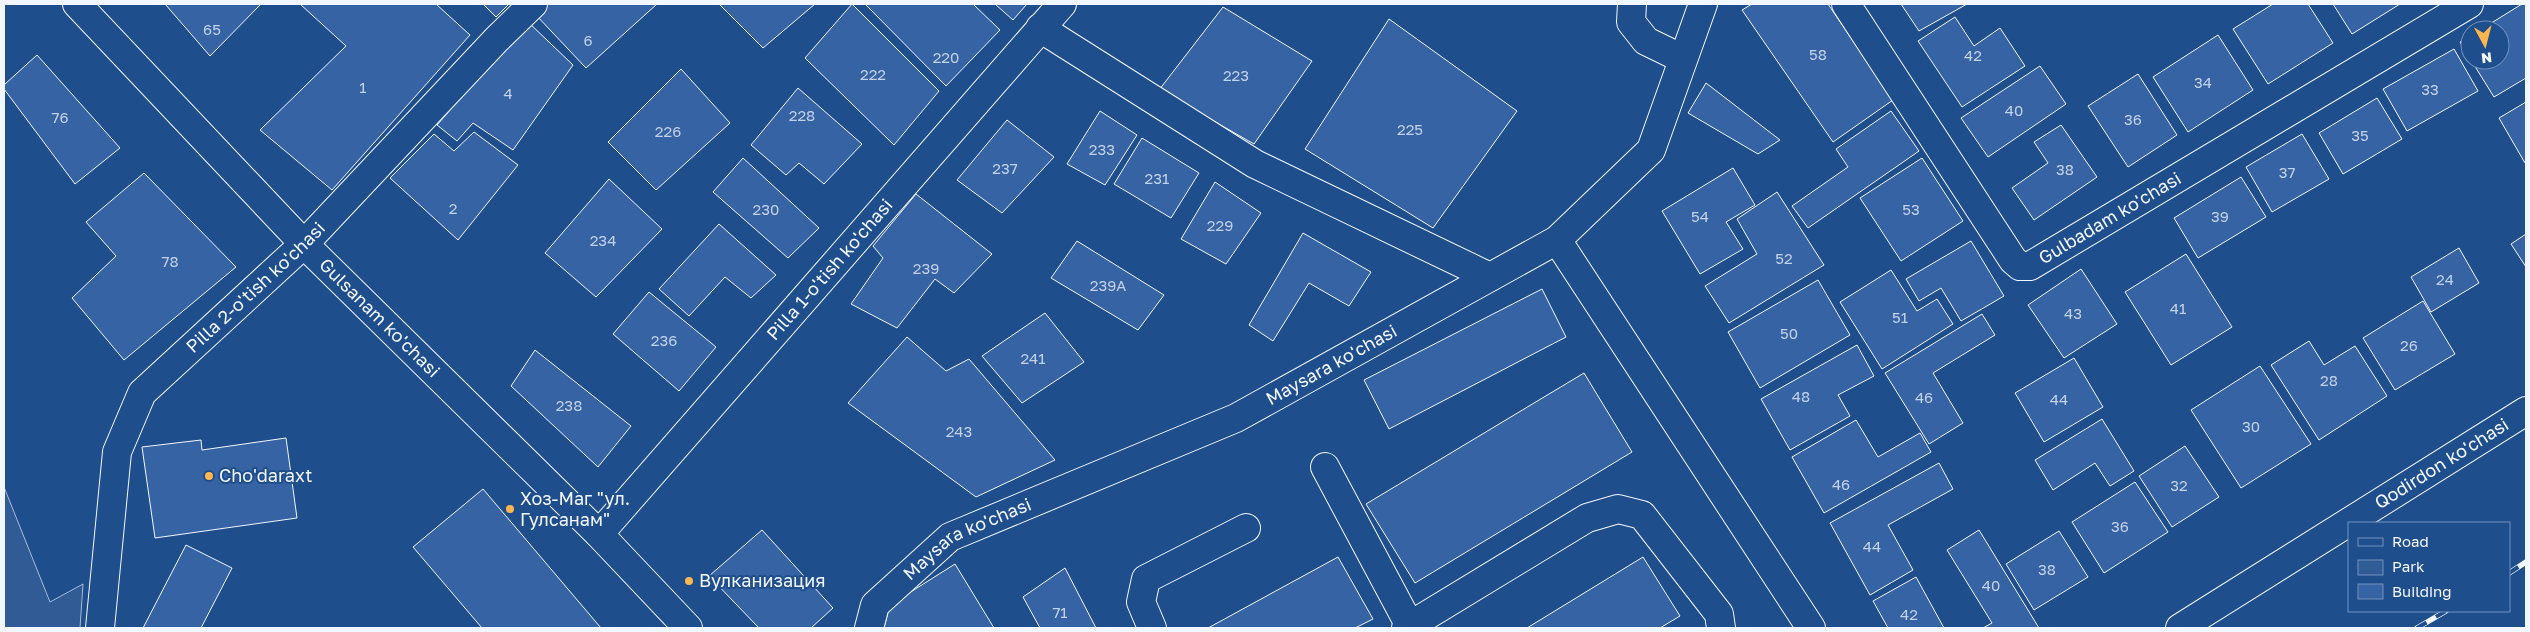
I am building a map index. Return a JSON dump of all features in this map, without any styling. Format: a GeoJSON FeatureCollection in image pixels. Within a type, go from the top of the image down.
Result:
{"type":"FeatureCollection","features":[{"type":"Feature","properties":{"kind":"street","name":"Gulsanam ko'chasi"},"geometry":{"type":"LineString","coordinates":[[77,4],[304,244],[599,534],[688,628]]}},
{"type":"Feature","properties":{"kind":"street","name":"Pilla 2-o'tish ko'chasi"},"geometry":{"type":"LineString","coordinates":[[100,628],[117,452],[142,392],[304,244],[497,39],[533,4]]}},
{"type":"Feature","properties":{"kind":"street","name":"Pilla 1-o'tish ko'chasi"},"geometry":{"type":"LineString","coordinates":[[599,534],[1062,4]]}},
{"type":"Feature","properties":{"kind":"street"},"geometry":{"type":"LineString","coordinates":[[1632,4],[1631,22],[1646,41],[1683,59]]}},
{"type":"Feature","properties":{"kind":"street","name":"Maysara ko'chasi"},"geometry":{"type":"LineString","coordinates":[[870,628],[875,605],[950,537],[1236,418],[1557,240],[1651,150],[1702,4]]}},
{"type":"Feature","properties":{"kind":"street","name":"Gulbadam ko'chasi"},"geometry":{"type":"LineString","coordinates":[[1846,4],[2013,260],[2020,266],[2030,266],[2450,8]]}},
{"type":"Feature","properties":{"kind":"street"},"geometry":{"type":"LineString","coordinates":[[1040,28],[1255,164],[1490,277]]}},
{"type":"Feature","properties":{"kind":"street"},"geometry":{"type":"LineString","coordinates":[[1557,240],[1811,628]]}},
{"type":"Feature","properties":{"kind":"street","name":"Qodirdon ko'chasi"},"geometry":{"type":"LineString","coordinates":[[2349,522],[2526,411]]}},
{"type":"Feature","properties":{"kind":"street"},"geometry":{"type":"LineString","coordinates":[[1325,467],[1408,627],[1587,518],[1618,509],[1642,515],[1719,614],[1722,628]]}},
{"type":"Feature","properties":{"kind":"street","name":"Qodirdon ko'chasi"},"geometry":{"type":"LineString","coordinates":[[2180,628],[2348,523]]}},
{"type":"Feature","properties":{"kind":"street"},"geometry":{"type":"LineString","coordinates":[[1152,628],[1141,602],[1146,579],[1246,528]]}},
{"type":"Feature","properties":{"kind":"green space"},"geometry":{"type":"Polygon","coordinates":[[[4,487],[50,602],[83,584],[80,628],[4,628],[4,487]]]}},
{"type":"Feature","properties":{"kind":"building"},"geometry":{"type":"Polygon","coordinates":[[[165,4],[261,4],[210,56],[165,4]]]}},
{"type":"Feature","properties":{"kind":"building"},"geometry":{"type":"Polygon","coordinates":[[[300,4],[436,4],[470,35],[332,190],[260,130],[346,46],[300,4]]]}},
{"type":"Feature","properties":{"kind":"building"},"geometry":{"type":"Polygon","coordinates":[[[483,4],[509,4],[496,17],[483,4]]]}},
{"type":"Feature","properties":{"kind":"building"},"geometry":{"type":"Polygon","coordinates":[[[546,4],[657,4],[586,68],[535,14],[546,4]]]}},
{"type":"Feature","properties":{"kind":"building"},"geometry":{"type":"Polygon","coordinates":[[[719,4],[815,4],[763,48],[719,4]]]}},
{"type":"Feature","properties":{"kind":"building"},"geometry":{"type":"Polygon","coordinates":[[[852,4],[939,91],[894,145],[805,58],[852,4]]]}},
{"type":"Feature","properties":{"kind":"building"},"geometry":{"type":"Polygon","coordinates":[[[865,4],[973,4],[1000,30],[946,86],[865,4]]]}},
{"type":"Feature","properties":{"kind":"building"},"geometry":{"type":"Polygon","coordinates":[[[995,4],[1027,4],[1013,20],[995,4]]]}},
{"type":"Feature","properties":{"kind":"building"},"geometry":{"type":"Polygon","coordinates":[[[1752,4],[1828,4],[1893,100],[1833,142],[1742,10],[1752,4]]]}},
{"type":"Feature","properties":{"kind":"building"},"geometry":{"type":"Polygon","coordinates":[[[1901,4],[1967,4],[1919,31],[1901,4]]]}},
{"type":"Feature","properties":{"kind":"building"},"geometry":{"type":"Polygon","coordinates":[[[2273,4],[2308,4],[2333,43],[2268,84],[2233,29],[2273,4]]]}},
{"type":"Feature","properties":{"kind":"building"},"geometry":{"type":"Polygon","coordinates":[[[2333,4],[2400,4],[2352,34],[2333,4]]]}},
{"type":"Feature","properties":{"kind":"building"},"geometry":{"type":"Polygon","coordinates":[[[2522,4],[2526,4],[2526,78],[2494,97],[2477,70],[2510,70],[2510,20],[2496,20],[2522,4]]]}},
{"type":"Feature","properties":{"kind":"building"},"geometry":{"type":"Polygon","coordinates":[[[1223,7],[1312,61],[1254,144],[1159,90],[1223,7]]]}},
{"type":"Feature","properties":{"kind":"building"},"geometry":{"type":"Polygon","coordinates":[[[1955,17],[1974,46],[2000,28],[2025,66],[1962,107],[1918,41],[1955,17]]]}},
{"type":"Feature","properties":{"kind":"building"},"geometry":{"type":"Polygon","coordinates":[[[1389,19],[1517,111],[1433,228],[1305,149],[1389,19]]]}},
{"type":"Feature","properties":{"kind":"building"},"geometry":{"type":"Polygon","coordinates":[[[527,21],[573,65],[513,150],[473,123],[457,141],[437,125],[527,21]]]}},
{"type":"Feature","properties":{"kind":"building"},"geometry":{"type":"Polygon","coordinates":[[[2218,35],[2253,90],[2188,132],[2153,77],[2218,35]]]}},
{"type":"Feature","properties":{"kind":"building"},"geometry":{"type":"Polygon","coordinates":[[[2454,49],[2460,60],[2460,70],[2466,70],[2478,91],[2407,131],[2383,89],[2454,49]]]}},
{"type":"Feature","properties":{"kind":"building"},"geometry":{"type":"Polygon","coordinates":[[[37,55],[120,148],[75,184],[4,89],[4,85],[37,55]]]}},
{"type":"Feature","properties":{"kind":"building"},"geometry":{"type":"Polygon","coordinates":[[[2040,66],[2066,104],[1988,157],[1961,118],[2040,66]]]}},
{"type":"Feature","properties":{"kind":"building"},"geometry":{"type":"Polygon","coordinates":[[[681,69],[730,123],[656,190],[608,142],[681,69]]]}},
{"type":"Feature","properties":{"kind":"building"},"geometry":{"type":"Polygon","coordinates":[[[2138,74],[2177,135],[2128,167],[2088,106],[2138,74]]]}},
{"type":"Feature","properties":{"kind":"building"},"geometry":{"type":"Polygon","coordinates":[[[1706,83],[1780,140],[1758,154],[1688,113],[1706,83]]]}},
{"type":"Feature","properties":{"kind":"building"},"geometry":{"type":"Polygon","coordinates":[[[798,88],[862,144],[824,184],[799,163],[786,175],[751,145],[798,88]]]}},
{"type":"Feature","properties":{"kind":"building"},"geometry":{"type":"Polygon","coordinates":[[[2377,98],[2402,139],[2343,174],[2319,133],[2377,98]]]}},
{"type":"Feature","properties":{"kind":"building"},"geometry":{"type":"Polygon","coordinates":[[[2526,102],[2526,163],[2525,163],[2499,118],[2526,102]]]}},
{"type":"Feature","properties":{"kind":"building"},"geometry":{"type":"Polygon","coordinates":[[[1100,111],[1137,135],[1105,185],[1067,164],[1100,111]]]}},
{"type":"Feature","properties":{"kind":"building"},"geometry":{"type":"Polygon","coordinates":[[[1891,111],[1919,151],[1808,228],[1792,206],[1848,167],[1836,149],[1891,111]]]}},
{"type":"Feature","properties":{"kind":"building"},"geometry":{"type":"Polygon","coordinates":[[[1007,120],[1054,157],[1002,213],[957,180],[1007,120]]]}},
{"type":"Feature","properties":{"kind":"building"},"geometry":{"type":"Polygon","coordinates":[[[2061,125],[2097,177],[2034,220],[2012,188],[2048,163],[2034,142],[2061,125]]]}},
{"type":"Feature","properties":{"kind":"building"},"geometry":{"type":"Polygon","coordinates":[[[474,132],[518,165],[458,240],[390,178],[434,134],[454,151],[474,132]]]}},
{"type":"Feature","properties":{"kind":"building"},"geometry":{"type":"Polygon","coordinates":[[[2302,134],[2329,179],[2272,212],[2246,167],[2302,134]]]}},
{"type":"Feature","properties":{"kind":"building"},"geometry":{"type":"Polygon","coordinates":[[[1142,138],[1199,173],[1171,218],[1114,184],[1142,138]]]}},
{"type":"Feature","properties":{"kind":"building"},"geometry":{"type":"Polygon","coordinates":[[[743,158],[819,228],[788,258],[713,192],[743,158]]]}},
{"type":"Feature","properties":{"kind":"building"},"geometry":{"type":"Polygon","coordinates":[[[1922,158],[1963,221],[1901,261],[1860,198],[1922,158]]]}},
{"type":"Feature","properties":{"kind":"building"},"geometry":{"type":"Polygon","coordinates":[[[1733,168],[1755,205],[1726,222],[1743,249],[1700,274],[1662,211],[1733,168]]]}},
{"type":"Feature","properties":{"kind":"building"},"geometry":{"type":"Polygon","coordinates":[[[144,173],[236,267],[124,360],[72,298],[116,256],[86,222],[144,173]]]}},
{"type":"Feature","properties":{"kind":"building"},"geometry":{"type":"Polygon","coordinates":[[[2241,177],[2266,217],[2198,258],[2174,218],[2241,177]]]}},
{"type":"Feature","properties":{"kind":"building"},"geometry":{"type":"Polygon","coordinates":[[[609,179],[662,229],[596,297],[545,253],[609,179]]]}},
{"type":"Feature","properties":{"kind":"building"},"geometry":{"type":"Polygon","coordinates":[[[1215,182],[1261,213],[1226,264],[1181,239],[1215,182]]]}},
{"type":"Feature","properties":{"kind":"building"},"geometry":{"type":"Polygon","coordinates":[[[1777,192],[1824,265],[1729,323],[1705,286],[1757,254],[1737,219],[1777,192]]]}},
{"type":"Feature","properties":{"kind":"building"},"geometry":{"type":"Polygon","coordinates":[[[916,194],[992,254],[954,293],[935,279],[897,328],[851,304],[883,258],[873,246],[916,194]]]}},
{"type":"Feature","properties":{"kind":"building"},"geometry":{"type":"Polygon","coordinates":[[[719,224],[776,275],[751,298],[725,277],[689,316],[659,289],[719,224]]]}},
{"type":"Feature","properties":{"kind":"building"},"geometry":{"type":"Polygon","coordinates":[[[1303,233],[1371,272],[1349,306],[1309,283],[1273,341],[1249,325],[1303,233]]]}},
{"type":"Feature","properties":{"kind":"building"},"geometry":{"type":"Polygon","coordinates":[[[2526,234],[2526,267],[2511,244],[2526,234]]]}},
{"type":"Feature","properties":{"kind":"building"},"geometry":{"type":"Polygon","coordinates":[[[1077,241],[1164,295],[1138,330],[1051,278],[1077,241]]]}},
{"type":"Feature","properties":{"kind":"building"},"geometry":{"type":"Polygon","coordinates":[[[1971,241],[2004,296],[1961,321],[1941,288],[1919,301],[1906,279],[1971,241]]]}},
{"type":"Feature","properties":{"kind":"building"},"geometry":{"type":"Polygon","coordinates":[[[2459,248],[2479,283],[2431,312],[2411,277],[2459,248]]]}},
{"type":"Feature","properties":{"kind":"building"},"geometry":{"type":"Polygon","coordinates":[[[2186,254],[2232,327],[2171,365],[2125,292],[2186,254]]]}},
{"type":"Feature","properties":{"kind":"building"},"geometry":{"type":"Polygon","coordinates":[[[2081,269],[2117,324],[2064,358],[2028,305],[2081,269]]]}},
{"type":"Feature","properties":{"kind":"building"},"geometry":{"type":"Polygon","coordinates":[[[1891,270],[1917,311],[1937,299],[1953,324],[1882,369],[1840,302],[1891,270]]]}},
{"type":"Feature","properties":{"kind":"building"},"geometry":{"type":"Polygon","coordinates":[[[1818,280],[1850,335],[1760,388],[1728,332],[1818,280]]]}},
{"type":"Feature","properties":{"kind":"building"},"geometry":{"type":"Polygon","coordinates":[[[1542,289],[1566,337],[1389,429],[1364,380],[1542,289]]]}},
{"type":"Feature","properties":{"kind":"building"},"geometry":{"type":"Polygon","coordinates":[[[649,292],[716,347],[679,391],[613,334],[649,292]]]}},
{"type":"Feature","properties":{"kind":"building"},"geometry":{"type":"Polygon","coordinates":[[[2423,301],[2455,354],[2395,390],[2363,338],[2423,301]]]}},
{"type":"Feature","properties":{"kind":"building"},"geometry":{"type":"Polygon","coordinates":[[[1045,313],[1084,362],[1022,403],[982,356],[1045,313]]]}},
{"type":"Feature","properties":{"kind":"building"},"geometry":{"type":"Polygon","coordinates":[[[1982,314],[1995,335],[1933,373],[1963,423],[1929,444],[1885,373],[1982,314]]]}},
{"type":"Feature","properties":{"kind":"building"},"geometry":{"type":"Polygon","coordinates":[[[907,337],[946,371],[969,359],[1055,460],[976,497],[848,403],[907,337]]]}},
{"type":"Feature","properties":{"kind":"building"},"geometry":{"type":"Polygon","coordinates":[[[2309,341],[2324,365],[2355,346],[2387,396],[2319,440],[2271,365],[2309,341]]]}},
{"type":"Feature","properties":{"kind":"building"},"geometry":{"type":"Polygon","coordinates":[[[1857,345],[1874,376],[1838,395],[1850,416],[1790,450],[1761,399],[1857,345]]]}},
{"type":"Feature","properties":{"kind":"building"},"geometry":{"type":"Polygon","coordinates":[[[535,350],[631,426],[598,467],[511,386],[535,350]]]}},
{"type":"Feature","properties":{"kind":"building"},"geometry":{"type":"Polygon","coordinates":[[[2074,358],[2103,407],[2044,442],[2015,393],[2074,358]]]}},
{"type":"Feature","properties":{"kind":"building"},"geometry":{"type":"Polygon","coordinates":[[[2260,366],[2311,444],[2241,488],[2191,410],[2260,366]]]}},
{"type":"Feature","properties":{"kind":"building"},"geometry":{"type":"Polygon","coordinates":[[[1584,373],[1632,452],[1415,583],[1366,504],[1584,373]]]}},
{"type":"Feature","properties":{"kind":"building"},"geometry":{"type":"Polygon","coordinates":[[[2102,419],[2134,471],[2110,486],[2095,463],[2053,490],[2035,460],[2102,419]]]}},
{"type":"Feature","properties":{"kind":"building"},"geometry":{"type":"Polygon","coordinates":[[[1856,420],[1878,457],[1920,433],[1931,452],[1824,513],[1792,457],[1856,420]]]}},
{"type":"Feature","properties":{"kind":"building"},"geometry":{"type":"Polygon","coordinates":[[[286,438],[297,518],[155,538],[142,447],[201,440],[202,450],[286,438]]]}},
{"type":"Feature","properties":{"kind":"building"},"geometry":{"type":"Polygon","coordinates":[[[2185,446],[2219,497],[2172,527],[2139,476],[2185,446]]]}},
{"type":"Feature","properties":{"kind":"building"},"geometry":{"type":"Polygon","coordinates":[[[1939,463],[1953,489],[1888,525],[1913,570],[1870,595],[1830,523],[1939,463]]]}},
{"type":"Feature","properties":{"kind":"building"},"geometry":{"type":"Polygon","coordinates":[[[2135,482],[2168,532],[2104,573],[2072,522],[2135,482]]]}},
{"type":"Feature","properties":{"kind":"building"},"geometry":{"type":"Polygon","coordinates":[[[483,489],[601,628],[482,628],[413,547],[483,489]]]}},
{"type":"Feature","properties":{"kind":"building"},"geometry":{"type":"Polygon","coordinates":[[[762,530],[833,608],[811,628],[759,628],[709,576],[762,530]]]}},
{"type":"Feature","properties":{"kind":"building"},"geometry":{"type":"Polygon","coordinates":[[[1979,530],[2039,628],[1983,628],[1992,623],[1947,550],[1979,530]]]}},
{"type":"Feature","properties":{"kind":"building"},"geometry":{"type":"Polygon","coordinates":[[[2059,531],[2088,577],[2034,610],[2006,564],[2059,531]]]}},
{"type":"Feature","properties":{"kind":"building"},"geometry":{"type":"Polygon","coordinates":[[[186,545],[232,568],[201,628],[143,628],[186,545]]]}},
{"type":"Feature","properties":{"kind":"building"},"geometry":{"type":"Polygon","coordinates":[[[1338,557],[1373,619],[1355,628],[1208,628],[1338,557]]]}},
{"type":"Feature","properties":{"kind":"building"},"geometry":{"type":"Polygon","coordinates":[[[1643,557],[1680,616],[1660,628],[1527,628],[1643,557]]]}},
{"type":"Feature","properties":{"kind":"building"},"geometry":{"type":"Polygon","coordinates":[[[955,564],[994,628],[884,628],[890,605],[955,564]]]}},
{"type":"Feature","properties":{"kind":"building"},"geometry":{"type":"Polygon","coordinates":[[[1065,568],[1096,628],[1040,628],[1023,597],[1065,568]]]}},
{"type":"Feature","properties":{"kind":"building"},"geometry":{"type":"Polygon","coordinates":[[[1916,577],[1944,628],[1888,628],[1873,601],[1916,577]]]}},
{"type":"Feature","properties":{"kind":"railway"},"geometry":{"type":"LineString","coordinates":[[2510,572],[2526,562]]}},
{"type":"Feature","properties":{"kind":"railway"},"geometry":{"type":"LineString","coordinates":[[2417,628],[2444,612]]}},
{"type":"Feature","properties":{"kind":"place","name":"Cho'daraxt"},"geometry":{"type":"Point","coordinates":[209,476]}},
{"type":"Feature","properties":{"kind":"place","name":"Хоз-Маг \"ул. Гулсанам\""},"geometry":{"type":"Point","coordinates":[510,509]}},
{"type":"Feature","properties":{"kind":"place","name":"Вулканизация"},"geometry":{"type":"Point","coordinates":[689,581]}}]}
